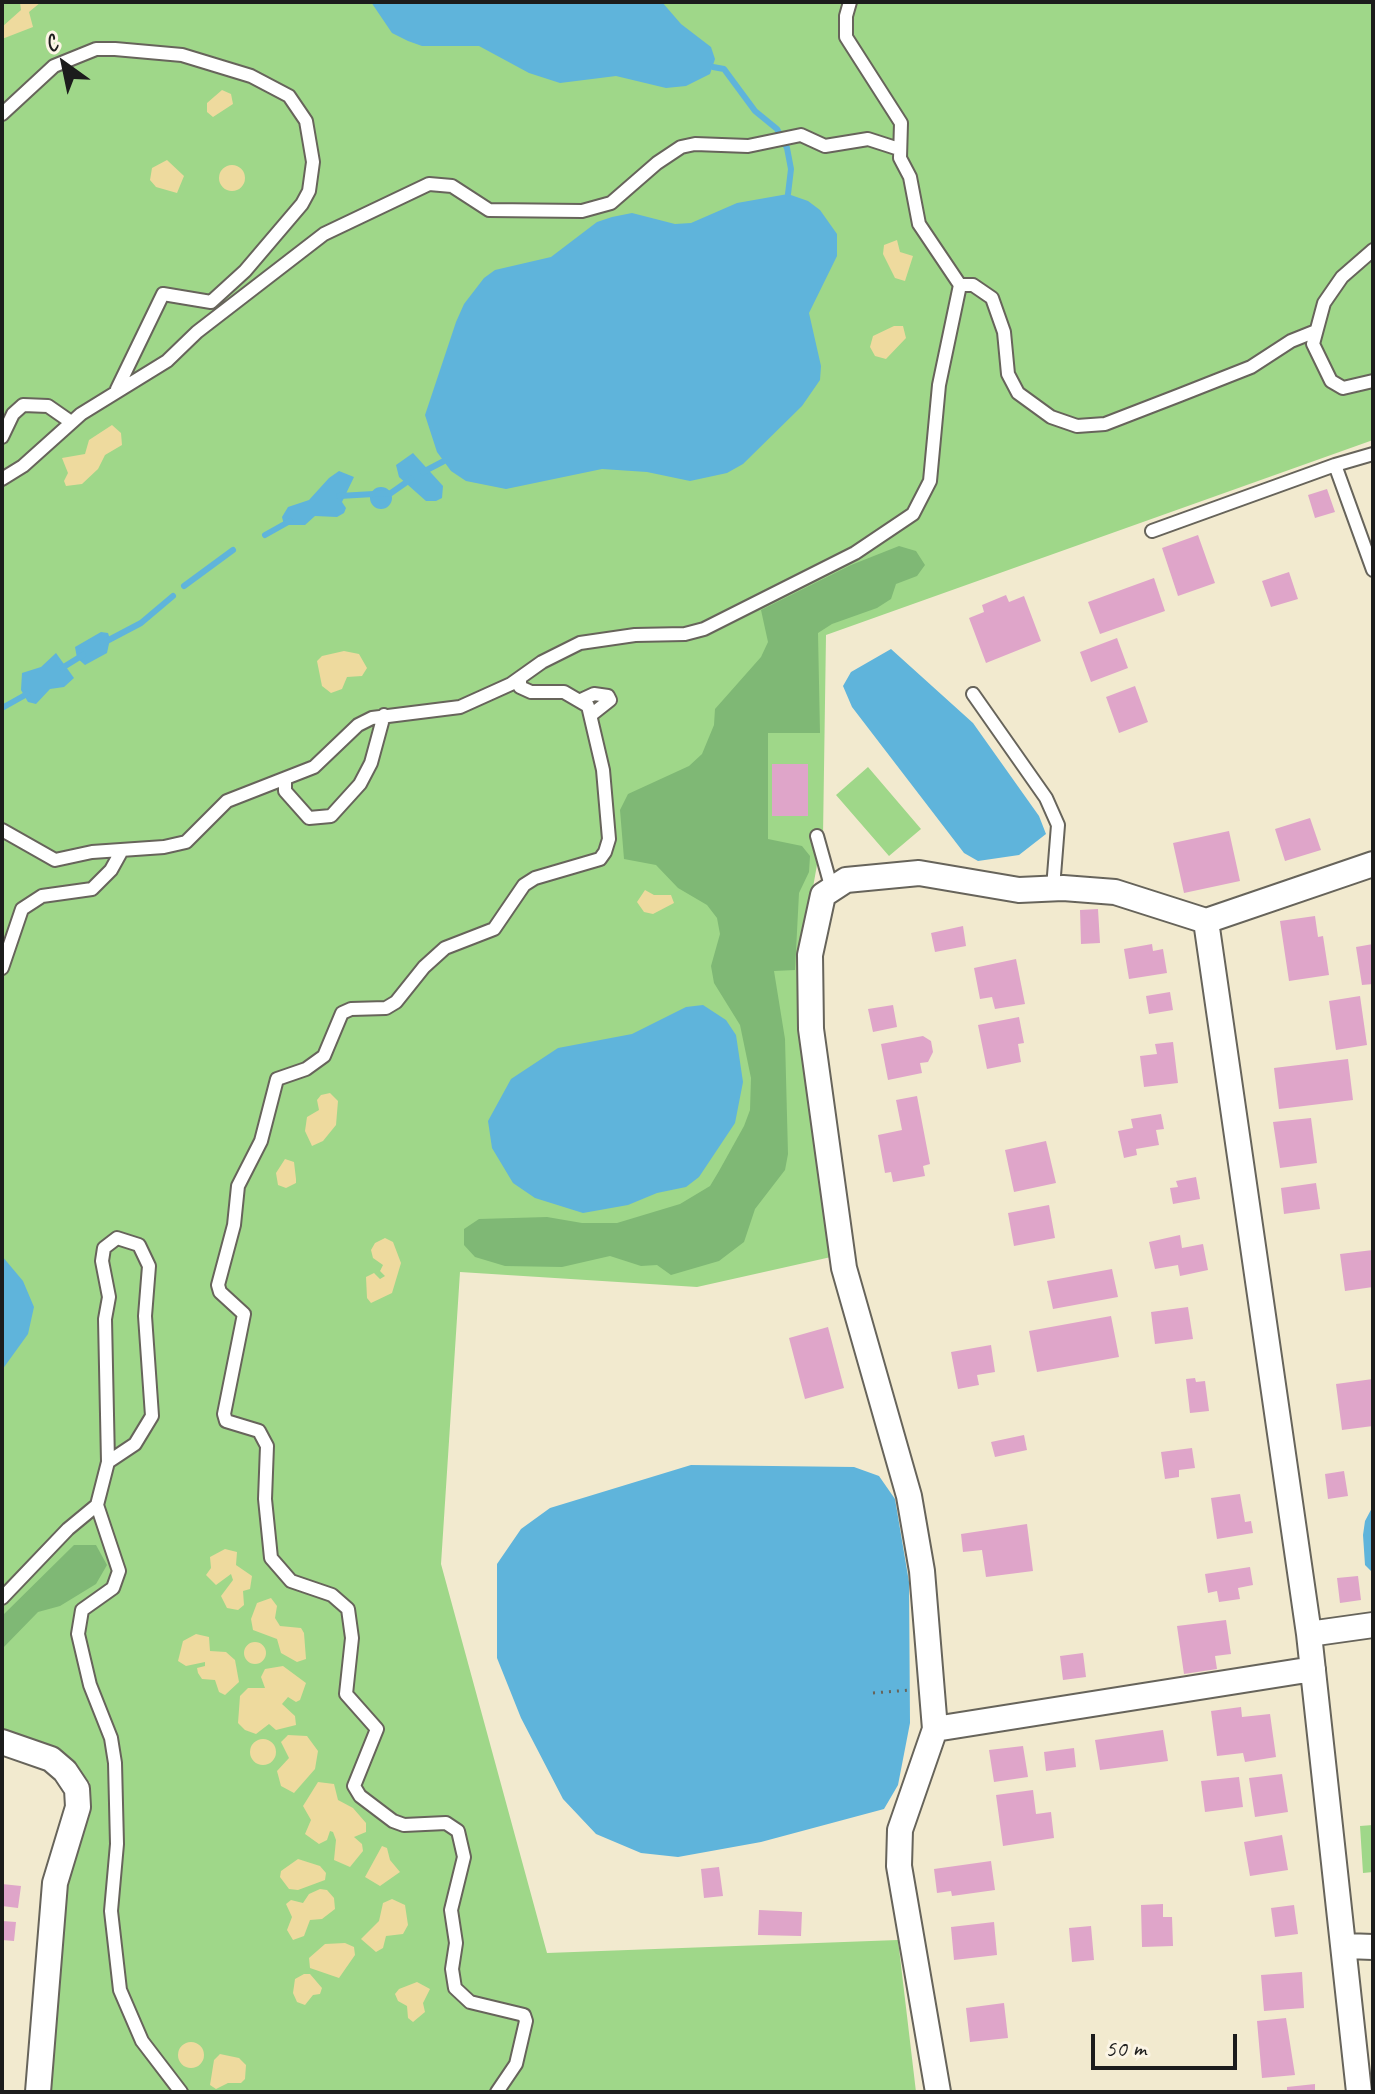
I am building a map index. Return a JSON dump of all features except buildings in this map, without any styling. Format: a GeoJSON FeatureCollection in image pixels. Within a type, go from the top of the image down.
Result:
{"type":"FeatureCollection","features":[{"type":"Feature","properties":{"kind":"street"},"geometry":{"type":"LineString","coordinates":[[938,2092],[899,1866],[900,1830],[935,1729],[920,1556],[909,1496],[844,1268],[811,1029],[810,955],[823,895],[831,886],[866,875],[919,873],[1019,890],[1053,888],[1115,892],[1206,921],[1373,864]]}},
{"type":"Feature","properties":{"kind":"street"},"geometry":{"type":"LineString","coordinates":[[1206,921],[1309,1634],[1346,1946],[1359,2092]]}},
{"type":"Feature","properties":{"kind":"street"},"geometry":{"type":"LineString","coordinates":[[1309,1634],[1373,1625]]}},
{"type":"Feature","properties":{"kind":"street"},"geometry":{"type":"LineString","coordinates":[[935,1729],[1313,1669]]}},
{"type":"Feature","properties":{"kind":"street"},"geometry":{"type":"LineString","coordinates":[[2,1742],[51,1759],[65,1771],[78,1798],[55,1883],[38,2092]]}},
{"type":"Feature","properties":{"kind":"street"},"geometry":{"type":"LineString","coordinates":[[1346,1946],[1373,1947]]}},
{"type":"Feature","properties":{"kind":"lane"},"geometry":{"type":"LineString","coordinates":[[2,830],[55,860],[92,852],[121,852],[186,842],[227,801],[244,792],[285,781],[314,767],[358,725],[384,715],[447,711],[520,678],[580,643],[635,635],[685,634],[704,629],[855,553],[913,514],[930,481],[939,385],[960,285],[919,224],[910,177],[899,149],[903,137],[901,123],[846,37],[850,2]]}},
{"type":"Feature","properties":{"kind":"lane"},"geometry":{"type":"LineString","coordinates":[[2,114],[54,66],[96,49],[115,49],[182,55],[251,76],[289,96],[306,121],[313,162],[309,191],[302,204],[282,232],[219,296],[203,303],[163,294],[117,389]]}},
{"type":"Feature","properties":{"kind":"lane"},"geometry":{"type":"LineString","coordinates":[[2,479],[23,466],[71,422],[117,389],[167,361],[203,327],[324,234],[429,184],[452,186],[489,210],[582,211],[611,203],[657,163],[681,147],[767,142],[801,135],[825,146],[868,139],[899,149]]}},
{"type":"Feature","properties":{"kind":"lane"},"geometry":{"type":"LineString","coordinates":[[1373,250],[1342,277],[1324,303],[1313,344],[1331,381],[1343,388],[1373,381]]}},
{"type":"Feature","properties":{"kind":"lane"},"geometry":{"type":"LineString","coordinates":[[960,285],[973,285],[992,298],[1004,332],[1008,374],[1018,393],[1051,417],[1077,426],[1105,424],[1251,367],[1291,341],[1316,331]]}},
{"type":"Feature","properties":{"kind":"lane"},"geometry":{"type":"LineString","coordinates":[[2,437],[13,414],[23,405],[48,406],[71,422]]}},
{"type":"Feature","properties":{"kind":"lane"},"geometry":{"type":"LineString","coordinates":[[1152,531],[1373,454]]}},
{"type":"Feature","properties":{"kind":"lane"},"geometry":{"type":"LineString","coordinates":[[1335,465],[1373,570]]}},
{"type":"Feature","properties":{"kind":"lane"},"geometry":{"type":"LineString","coordinates":[[497,2092],[516,2064],[526,2021],[524,2015],[470,2002],[455,1988],[451,1910],[464,1857],[458,1831],[446,1823],[404,1825],[393,1821],[360,1796],[354,1786],[377,1729],[346,1694],[352,1638],[348,1609],[332,1595],[291,1581],[271,1558],[265,1499],[267,1446],[259,1431],[226,1421],[224,1414],[244,1314],[220,1292],[218,1274],[229,1250],[238,1186],[261,1141],[277,1079],[306,1069],[324,1056],[342,1013],[351,1009],[386,1008],[396,1002],[424,967],[445,948],[494,929],[524,885],[535,878],[600,859],[605,852],[609,839],[603,770],[591,715],[581,700],[564,692],[531,692],[520,687],[520,678]]}},
{"type":"Feature","properties":{"kind":"lane"},"geometry":{"type":"LineString","coordinates":[[581,700],[594,694],[608,696],[610,700],[591,715]]}},
{"type":"Feature","properties":{"kind":"lane"},"geometry":{"type":"LineString","coordinates":[[973,694],[1046,798],[1058,825],[1053,888]]}},
{"type":"Feature","properties":{"kind":"lane"},"geometry":{"type":"LineString","coordinates":[[285,781],[285,791],[309,818],[331,816],[360,784],[371,763],[384,715]]}},
{"type":"Feature","properties":{"kind":"lane"},"geometry":{"type":"LineString","coordinates":[[817,836],[831,886]]}},
{"type":"Feature","properties":{"kind":"lane"},"geometry":{"type":"LineString","coordinates":[[2,968],[22,909],[42,896],[92,889],[111,870],[121,852]]}},
{"type":"Feature","properties":{"kind":"lane"},"geometry":{"type":"LineString","coordinates":[[108,1462],[135,1444],[152,1416],[145,1316],[149,1266],[139,1245],[117,1238],[104,1248],[102,1261],[109,1297],[105,1319],[108,1462],[97,1505],[115,1553],[118,1581],[82,1610],[78,1634],[90,1685],[111,1738],[115,1763],[117,1844],[111,1911],[113,1951],[120,1990],[131,2019],[163,2072],[181,2092]]}},
{"type":"Feature","properties":{"kind":"lane"},"geometry":{"type":"LineString","coordinates":[[2,1598],[68,1529],[97,1505]]}},
{"type":"Feature","properties":{"kind":"path"},"geometry":{"type":"LineString","coordinates":[[873,1693],[910,1690]]}},
{"type":"Feature","properties":{"kind":"green space"},"geometry":{"type":"Polygon","coordinates":[[[2,2],[1373,2],[1373,440],[826,635],[823,836],[813,836],[818,859],[801,956],[831,1257],[697,1287],[460,1272],[441,1564],[547,1953],[898,1940],[916,2092],[46,2092],[63,1875],[86,1807],[90,1783],[69,1757],[2,1738],[2,2]]]}},
{"type":"Feature","properties":{"kind":"green space"},"geometry":{"type":"Polygon","coordinates":[[[899,546],[916,551],[925,565],[917,576],[896,584],[891,599],[877,608],[832,624],[818,633],[820,733],[768,733],[768,839],[802,846],[810,856],[809,872],[799,893],[795,970],[774,971],[785,1039],[788,1154],[785,1170],[755,1209],[744,1242],[719,1261],[671,1275],[657,1265],[641,1266],[610,1256],[562,1267],[505,1266],[475,1257],[464,1245],[464,1229],[479,1219],[547,1217],[582,1223],[617,1223],[680,1204],[710,1186],[719,1171],[750,1110],[751,1078],[740,1025],[714,983],[711,966],[720,934],[717,918],[707,905],[678,888],[656,865],[624,859],[620,810],[628,794],[689,766],[702,754],[714,725],[715,709],[761,657],[768,642],[761,610],[851,565],[899,546]]]}},
{"type":"Feature","properties":{"kind":"green space"},"geometry":{"type":"Polygon","coordinates":[[[868,767],[921,829],[889,856],[836,795],[868,767]]]}},
{"type":"Feature","properties":{"kind":"green space"},"geometry":{"type":"Polygon","coordinates":[[[74,1545],[96,1545],[107,1565],[96,1584],[60,1606],[38,1612],[2,1649],[2,1616],[74,1545]]]}},
{"type":"Feature","properties":{"kind":"green space"},"geometry":{"type":"Polygon","coordinates":[[[1373,1825],[1373,1872],[1363,1873],[1360,1826],[1373,1825]]]}},
{"type":"Feature","properties":{"kind":"sand"},"geometry":{"type":"Polygon","coordinates":[[[20,2],[41,2],[29,12],[33,27],[2,39],[2,27],[21,10],[20,2]]]}},
{"type":"Feature","properties":{"kind":"sand"},"geometry":{"type":"Polygon","coordinates":[[[222,90],[231,94],[233,104],[213,117],[207,112],[207,103],[222,90]]]}},
{"type":"Feature","properties":{"kind":"sand"},"geometry":{"type":"Polygon","coordinates":[[[167,160],[184,176],[177,193],[156,187],[150,180],[152,168],[167,160]]]}},
{"type":"Feature","properties":{"kind":"sand"},"geometry":{"type":"Polygon","coordinates":[[[232,165],[241,169],[245,178],[241,187],[232,191],[223,187],[219,178],[223,169],[232,165]]]}},
{"type":"Feature","properties":{"kind":"sand"},"geometry":{"type":"Polygon","coordinates":[[[897,240],[900,252],[913,256],[905,281],[895,278],[883,254],[884,245],[897,240]]]}},
{"type":"Feature","properties":{"kind":"sand"},"geometry":{"type":"Polygon","coordinates":[[[894,326],[903,326],[906,338],[886,359],[875,356],[870,347],[873,336],[894,326]]]}},
{"type":"Feature","properties":{"kind":"sand"},"geometry":{"type":"Polygon","coordinates":[[[112,425],[121,433],[122,445],[105,455],[98,469],[82,484],[66,486],[64,481],[68,473],[62,458],[85,454],[89,440],[112,425]]]}},
{"type":"Feature","properties":{"kind":"sand"},"geometry":{"type":"Polygon","coordinates":[[[344,651],[359,654],[367,668],[362,676],[347,677],[342,689],[331,693],[322,686],[317,661],[322,656],[344,651]]]}},
{"type":"Feature","properties":{"kind":"sand"},"geometry":{"type":"Polygon","coordinates":[[[645,890],[654,895],[671,895],[674,903],[653,914],[644,912],[637,902],[645,890]]]}},
{"type":"Feature","properties":{"kind":"sand"},"geometry":{"type":"Polygon","coordinates":[[[330,1093],[338,1101],[336,1125],[323,1141],[312,1146],[305,1131],[307,1117],[319,1110],[317,1100],[321,1095],[330,1093]]]}},
{"type":"Feature","properties":{"kind":"sand"},"geometry":{"type":"Polygon","coordinates":[[[285,1159],[294,1162],[296,1179],[296,1183],[286,1188],[278,1185],[276,1173],[285,1159]]]}},
{"type":"Feature","properties":{"kind":"sand"},"geometry":{"type":"Polygon","coordinates":[[[385,1238],[393,1242],[401,1263],[392,1293],[371,1303],[367,1298],[366,1277],[374,1273],[380,1279],[385,1276],[380,1271],[383,1265],[373,1258],[371,1250],[375,1243],[385,1238]]]}},
{"type":"Feature","properties":{"kind":"sand"},"geometry":{"type":"Polygon","coordinates":[[[225,1549],[237,1552],[236,1565],[252,1576],[250,1589],[243,1591],[244,1605],[238,1610],[227,1608],[221,1596],[233,1580],[231,1574],[216,1585],[206,1575],[211,1568],[210,1557],[225,1549]]]}},
{"type":"Feature","properties":{"kind":"sand"},"geometry":{"type":"Polygon","coordinates":[[[271,1598],[277,1606],[275,1618],[280,1626],[301,1628],[304,1633],[306,1659],[297,1662],[281,1653],[277,1639],[253,1630],[251,1619],[257,1603],[271,1598]]]}},
{"type":"Feature","properties":{"kind":"sand"},"geometry":{"type":"Polygon","coordinates":[[[196,1634],[209,1637],[210,1651],[226,1652],[235,1660],[239,1682],[225,1695],[219,1692],[215,1680],[202,1679],[198,1673],[197,1668],[205,1666],[205,1662],[186,1666],[178,1661],[183,1641],[196,1634]]]}},
{"type":"Feature","properties":{"kind":"sand"},"geometry":{"type":"Polygon","coordinates":[[[251,1642],[259,1642],[266,1653],[259,1664],[251,1664],[244,1657],[244,1649],[251,1642]]]}},
{"type":"Feature","properties":{"kind":"sand"},"geometry":{"type":"Polygon","coordinates":[[[283,1666],[306,1683],[300,1700],[296,1702],[288,1697],[282,1704],[295,1716],[296,1725],[276,1730],[269,1724],[256,1734],[245,1730],[238,1723],[240,1696],[248,1688],[265,1688],[261,1677],[265,1669],[283,1666]]]}},
{"type":"Feature","properties":{"kind":"sand"},"geometry":{"type":"Polygon","coordinates":[[[288,1735],[307,1736],[318,1751],[315,1769],[294,1793],[281,1786],[277,1771],[289,1758],[281,1742],[288,1735]]]}},
{"type":"Feature","properties":{"kind":"sand"},"geometry":{"type":"Polygon","coordinates":[[[263,1739],[272,1743],[276,1752],[272,1761],[263,1765],[254,1761],[250,1752],[254,1743],[263,1739]]]}},
{"type":"Feature","properties":{"kind":"sand"},"geometry":{"type":"Polygon","coordinates":[[[318,1782],[334,1784],[338,1800],[353,1808],[366,1823],[366,1832],[354,1837],[362,1844],[363,1851],[350,1867],[334,1860],[336,1840],[333,1832],[330,1831],[327,1840],[319,1844],[305,1834],[311,1820],[303,1806],[318,1782]]]}},
{"type":"Feature","properties":{"kind":"sand"},"geometry":{"type":"Polygon","coordinates":[[[382,1846],[387,1848],[390,1860],[400,1872],[380,1886],[365,1877],[382,1846]]]}},
{"type":"Feature","properties":{"kind":"sand"},"geometry":{"type":"Polygon","coordinates":[[[298,1859],[320,1866],[326,1873],[325,1880],[298,1890],[289,1889],[280,1877],[281,1871],[298,1859]]]}},
{"type":"Feature","properties":{"kind":"sand"},"geometry":{"type":"Polygon","coordinates":[[[320,1889],[327,1890],[334,1898],[335,1909],[322,1919],[310,1920],[304,1936],[293,1940],[287,1930],[292,1917],[286,1904],[291,1900],[303,1903],[309,1894],[320,1889]]]}},
{"type":"Feature","properties":{"kind":"sand"},"geometry":{"type":"Polygon","coordinates":[[[392,1899],[405,1905],[408,1925],[403,1934],[386,1936],[383,1948],[376,1952],[361,1939],[379,1921],[383,1903],[392,1899]]]}},
{"type":"Feature","properties":{"kind":"sand"},"geometry":{"type":"Polygon","coordinates":[[[345,1943],[354,1947],[355,1955],[339,1978],[310,1968],[309,1958],[325,1944],[345,1943]]]}},
{"type":"Feature","properties":{"kind":"sand"},"geometry":{"type":"Polygon","coordinates":[[[310,1974],[322,1988],[320,1994],[313,1995],[305,2005],[297,2002],[293,1993],[295,1979],[310,1974]]]}},
{"type":"Feature","properties":{"kind":"sand"},"geometry":{"type":"Polygon","coordinates":[[[417,1982],[430,1989],[423,2003],[425,2012],[413,2022],[408,2018],[407,2006],[398,2001],[395,1994],[399,1989],[417,1982]]]}},
{"type":"Feature","properties":{"kind":"sand"},"geometry":{"type":"Polygon","coordinates":[[[191,2042],[200,2046],[204,2055],[200,2064],[191,2068],[182,2064],[178,2055],[182,2046],[191,2042]]]}},
{"type":"Feature","properties":{"kind":"sand"},"geometry":{"type":"Polygon","coordinates":[[[220,2054],[239,2058],[246,2065],[245,2079],[241,2083],[228,2083],[216,2089],[210,2085],[214,2060],[220,2054]]]}},
{"type":"Feature","properties":{"kind":"water"},"geometry":{"type":"Polygon","coordinates":[[[371,2],[662,2],[681,24],[711,47],[715,59],[710,74],[686,86],[666,88],[616,76],[560,83],[529,73],[479,46],[422,46],[408,41],[392,33],[371,2]]]}},
{"type":"Feature","properties":{"kind":"water"},"geometry":{"type":"Polygon","coordinates":[[[788,194],[808,201],[820,210],[837,234],[837,256],[809,313],[821,366],[820,380],[802,406],[743,464],[727,473],[690,481],[647,472],[602,469],[506,489],[466,481],[451,471],[437,452],[425,415],[456,322],[464,304],[484,278],[495,270],[551,257],[597,222],[612,217],[632,213],[675,224],[691,223],[737,203],[788,194]]]}},
{"type":"Feature","properties":{"kind":"water"},"geometry":{"type":"Polygon","coordinates":[[[413,453],[443,486],[442,498],[426,501],[399,477],[396,465],[413,453]]]}},
{"type":"Feature","properties":{"kind":"water"},"geometry":{"type":"Polygon","coordinates":[[[339,471],[354,477],[342,502],[346,508],[344,513],[337,517],[315,516],[305,525],[284,525],[282,517],[288,507],[309,500],[339,471]]]}},
{"type":"Feature","properties":{"kind":"water"},"geometry":{"type":"Polygon","coordinates":[[[381,487],[389,490],[392,498],[389,506],[381,509],[373,506],[370,498],[373,490],[381,487]]]}},
{"type":"Feature","properties":{"kind":"water"},"geometry":{"type":"Polygon","coordinates":[[[101,632],[108,633],[110,639],[107,653],[85,665],[77,658],[75,647],[101,632]]]}},
{"type":"Feature","properties":{"kind":"water"},"geometry":{"type":"Polygon","coordinates":[[[891,649],[973,723],[1039,816],[1046,834],[1019,855],[978,861],[964,853],[852,707],[843,686],[851,672],[891,649]]]}},
{"type":"Feature","properties":{"kind":"water"},"geometry":{"type":"Polygon","coordinates":[[[56,653],[74,678],[64,687],[50,689],[36,704],[28,702],[21,690],[22,673],[41,667],[56,653]]]}},
{"type":"Feature","properties":{"kind":"water"},"geometry":{"type":"Polygon","coordinates":[[[703,1005],[726,1020],[736,1035],[743,1082],[735,1123],[699,1177],[686,1187],[657,1193],[628,1205],[583,1213],[535,1198],[513,1183],[492,1148],[488,1121],[511,1079],[558,1048],[632,1034],[686,1007],[703,1005]]]}},
{"type":"Feature","properties":{"kind":"water"},"geometry":{"type":"Polygon","coordinates":[[[2,1256],[23,1281],[34,1307],[28,1334],[2,1370],[2,1256]]]}},
{"type":"Feature","properties":{"kind":"water"},"geometry":{"type":"Polygon","coordinates":[[[691,1465],[854,1467],[879,1476],[895,1499],[909,1582],[910,1723],[898,1785],[884,1809],[761,1842],[678,1857],[641,1853],[596,1834],[563,1799],[521,1718],[497,1658],[497,1564],[521,1529],[550,1508],[691,1465]]]}},
{"type":"Feature","properties":{"kind":"water"},"geometry":{"type":"Polygon","coordinates":[[[1373,1506],[1373,1573],[1365,1565],[1363,1535],[1365,1521],[1373,1506]]]}},
{"type":"Feature","properties":{"kind":"waterway"},"geometry":{"type":"LineString","coordinates":[[713,67],[724,69],[755,111],[777,129],[787,148],[791,169],[788,194]]}},
{"type":"Feature","properties":{"kind":"waterway"},"geometry":{"type":"LineString","coordinates":[[423,472],[444,461]]}},
{"type":"Feature","properties":{"kind":"waterway"},"geometry":{"type":"LineString","coordinates":[[339,496],[391,493],[411,479]]}},
{"type":"Feature","properties":{"kind":"waterway"},"geometry":{"type":"LineString","coordinates":[[265,535],[290,521]]}},
{"type":"Feature","properties":{"kind":"waterway"},"geometry":{"type":"LineString","coordinates":[[184,586],[233,550]]}},
{"type":"Feature","properties":{"kind":"waterway"},"geometry":{"type":"LineString","coordinates":[[103,643],[141,623],[173,596]]}},
{"type":"Feature","properties":{"kind":"waterway"},"geometry":{"type":"LineString","coordinates":[[62,668],[83,655]]}},
{"type":"Feature","properties":{"kind":"waterway"},"geometry":{"type":"LineString","coordinates":[[2,708],[27,694]]}}]}
